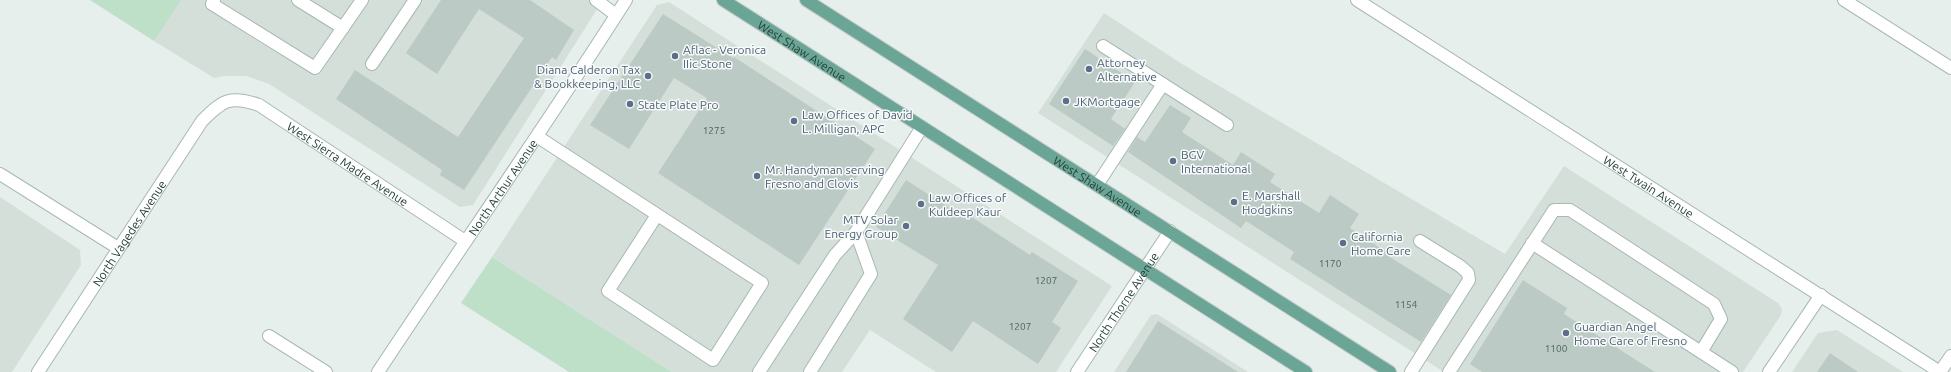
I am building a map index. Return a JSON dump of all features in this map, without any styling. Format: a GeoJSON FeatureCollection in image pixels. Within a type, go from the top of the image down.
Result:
{"type":"FeatureCollection","features":[{"type":"Feature","properties":{"kind":"main road","name":"West Shaw Avenue"},"geometry":{"type":"LineString","coordinates":[[723,0],[1145,269],[1300,370]]}},
{"type":"Feature","properties":{"kind":"main road","name":"West Shaw Avenue"},"geometry":{"type":"LineString","coordinates":[[806,0],[1390,372]]}},
{"type":"Feature","properties":{"kind":"street"},"geometry":{"type":"LineString","coordinates":[[298,0],[343,28]]}},
{"type":"Feature","properties":{"kind":"street"},"geometry":{"type":"LineString","coordinates":[[213,2],[315,68],[362,0]]}},
{"type":"Feature","properties":{"kind":"street"},"geometry":{"type":"LineString","coordinates":[[372,64],[415,0]]}},
{"type":"Feature","properties":{"kind":"street"},"geometry":{"type":"LineString","coordinates":[[596,0],[616,15]]}},
{"type":"Feature","properties":{"kind":"street","name":"North Arthur Avenue"},"geometry":{"type":"LineString","coordinates":[[378,372],[465,241],[538,136],[626,0]]}},
{"type":"Feature","properties":{"kind":"street","name":"West Twain Avenue"},"geometry":{"type":"LineString","coordinates":[[1357,0],[1940,372]]}},
{"type":"Feature","properties":{"kind":"street"},"geometry":{"type":"LineString","coordinates":[[1844,0],[1951,68]]}},
{"type":"Feature","properties":{"kind":"street"},"geometry":{"type":"LineString","coordinates":[[1103,46],[1227,126]]}},
{"type":"Feature","properties":{"kind":"street"},"geometry":{"type":"LineString","coordinates":[[1097,185],[1162,84]]}},
{"type":"Feature","properties":{"kind":"street","name":"West Sierra Madre Avenue"},"geometry":{"type":"LineString","coordinates":[[226,100],[243,100],[259,105],[465,241]]}},
{"type":"Feature","properties":{"kind":"street","name":"North Vagedes Avenue"},"geometry":{"type":"LineString","coordinates":[[38,372],[202,121],[226,100]]}},
{"type":"Feature","properties":{"kind":"street"},"geometry":{"type":"LineString","coordinates":[[759,372],[835,255],[856,232],[922,127]]}},
{"type":"Feature","properties":{"kind":"street"},"geometry":{"type":"LineString","coordinates":[[538,136],[762,283],[712,360],[608,291],[657,215]]}},
{"type":"Feature","properties":{"kind":"street"},"geometry":{"type":"LineString","coordinates":[[0,174],[118,248]]}},
{"type":"Feature","properties":{"kind":"street"},"geometry":{"type":"LineString","coordinates":[[1449,372],[1554,210],[1570,210],[1714,304],[1720,319],[1701,352]]}},
{"type":"Feature","properties":{"kind":"street","name":"North Thorne Avenue"},"geometry":{"type":"LineString","coordinates":[[1077,372],[1170,231]]}},
{"type":"Feature","properties":{"kind":"street"},"geometry":{"type":"LineString","coordinates":[[810,372],[871,274],[856,232]]}},
{"type":"Feature","properties":{"kind":"street"},"geometry":{"type":"LineString","coordinates":[[1411,372],[1470,280],[1468,273],[1460,266],[1420,241]]}},
{"type":"Feature","properties":{"kind":"street"},"geometry":{"type":"LineString","coordinates":[[1532,243],[1732,372]]}},
{"type":"Feature","properties":{"kind":"street"},"geometry":{"type":"LineString","coordinates":[[1769,372],[1820,295]]}},
{"type":"Feature","properties":{"kind":"street"},"geometry":{"type":"LineString","coordinates":[[269,336],[326,372]]}},
{"type":"Feature","properties":{"kind":"street"},"geometry":{"type":"LineString","coordinates":[[1940,372],[1951,356]]}},
{"type":"Feature","properties":{"kind":"shaded area"},"geometry":{"type":"Polygon","coordinates":[[[177,0],[603,0],[473,205],[460,207],[269,84],[246,76],[224,76],[214,78],[154,41],[177,0]]]}},
{"type":"Feature","properties":{"kind":"shaded area"},"geometry":{"type":"Polygon","coordinates":[[[669,2],[1112,286],[1056,372],[936,372],[870,330],[842,372],[672,372],[492,257],[657,5],[669,2]]]}},
{"type":"Feature","properties":{"kind":"shaded area"},"geometry":{"type":"Polygon","coordinates":[[[1104,13],[1182,64],[1505,254],[1564,166],[1778,303],[1782,309],[1781,315],[1743,372],[1444,372],[1038,113],[1104,13]]]}},
{"type":"Feature","properties":{"kind":"shaded area"},"geometry":{"type":"Polygon","coordinates":[[[0,197],[80,250],[81,265],[12,372],[0,372],[0,197]]]}},
{"type":"Feature","properties":{"kind":"shaded area"},"geometry":{"type":"Polygon","coordinates":[[[1157,314],[1248,372],[1114,372],[1151,315],[1157,314]]]}},
{"type":"Feature","properties":{"kind":"shaded area"},"geometry":{"type":"Polygon","coordinates":[[[1837,330],[1903,372],[1792,372],[1818,333],[1837,330]]]}},
{"type":"Feature","properties":{"kind":"green space"},"geometry":{"type":"Polygon","coordinates":[[[90,0],[181,0],[154,41],[90,0]]]}},
{"type":"Feature","properties":{"kind":"green space"},"geometry":{"type":"Polygon","coordinates":[[[492,257],[672,372],[569,372],[461,303],[492,257]]]}},
{"type":"Feature","properties":{"kind":"building"},"geometry":{"type":"Polygon","coordinates":[[[441,0],[530,0],[574,30],[556,60],[552,57],[464,190],[440,175],[442,170],[336,99],[355,70],[458,137],[524,38],[479,9],[437,74],[406,53],[441,0]]]}},
{"type":"Feature","properties":{"kind":"building"},"geometry":{"type":"Polygon","coordinates":[[[663,14],[733,58],[734,57],[875,149],[799,265],[658,173],[707,98],[674,78],[629,149],[590,125],[663,14]]]}},
{"type":"Feature","properties":{"kind":"building"},"geometry":{"type":"Polygon","coordinates":[[[1085,49],[1135,82],[1111,119],[1125,129],[1113,146],[1049,104],[1085,49]]]}},
{"type":"Feature","properties":{"kind":"building"},"geometry":{"type":"Polygon","coordinates":[[[1170,105],[1191,118],[1182,132],[1233,165],[1241,152],[1275,174],[1270,182],[1319,213],[1330,195],[1359,214],[1350,228],[1386,252],[1385,254],[1451,295],[1421,342],[1290,259],[1294,252],[1246,221],[1241,228],[1128,152],[1137,137],[1145,142],[1170,105]]]}},
{"type":"Feature","properties":{"kind":"building"},"geometry":{"type":"Polygon","coordinates":[[[906,180],[967,219],[970,216],[1030,255],[1032,252],[1078,281],[1052,322],[1061,328],[1038,364],[973,321],[952,352],[903,319],[938,265],[876,227],[906,180]]]}},
{"type":"Feature","properties":{"kind":"building"},"geometry":{"type":"Polygon","coordinates":[[[1523,280],[1567,308],[1564,314],[1655,372],[1482,372],[1470,364],[1523,280]]]}},
{"type":"Feature","properties":{"kind":"building"},"geometry":{"type":"Polygon","coordinates":[[[1158,321],[1238,372],[1126,372],[1158,321]]]}},
{"type":"Feature","properties":{"kind":"building"},"geometry":{"type":"Polygon","coordinates":[[[1830,353],[1858,372],[1817,372],[1830,353]]]}},
{"type":"Feature","properties":{"kind":"place","name":"Aflac - Veronica IIic Stone"},"geometry":{"type":"Point","coordinates":[675,56]}},
{"type":"Feature","properties":{"kind":"place","name":"Attorney Alternative"},"geometry":{"type":"Point","coordinates":[1089,69]}},
{"type":"Feature","properties":{"kind":"place","name":"Diana Calderon Tax & Bookkeeping, LLC"},"geometry":{"type":"Point","coordinates":[648,76]}},
{"type":"Feature","properties":{"kind":"place","name":"JKMortgage"},"geometry":{"type":"Point","coordinates":[1066,101]}},
{"type":"Feature","properties":{"kind":"place","name":"State Plate Pro"},"geometry":{"type":"Point","coordinates":[630,104]}},
{"type":"Feature","properties":{"kind":"place","name":"Law Offices of David L. Milligan, APC"},"geometry":{"type":"Point","coordinates":[794,121]}},
{"type":"Feature","properties":{"kind":"place","name":"BGV International"},"geometry":{"type":"Point","coordinates":[1173,161]}},
{"type":"Feature","properties":{"kind":"place","name":"Mr. Handyman serving Fresno and Clovis"},"geometry":{"type":"Point","coordinates":[757,176]}},
{"type":"Feature","properties":{"kind":"place","name":"E. Marshall Hodgkins"},"geometry":{"type":"Point","coordinates":[1234,202]}},
{"type":"Feature","properties":{"kind":"place","name":"Law Offices of Kuldeep Kaur"},"geometry":{"type":"Point","coordinates":[921,204]}},
{"type":"Feature","properties":{"kind":"place","name":"MTV Solar Energy Group"},"geometry":{"type":"Point","coordinates":[906,226]}},
{"type":"Feature","properties":{"kind":"place","name":"California Home Care"},"geometry":{"type":"Point","coordinates":[1343,243]}},
{"type":"Feature","properties":{"kind":"place","name":"Guardian Angel Home Care of Fresno"},"geometry":{"type":"Point","coordinates":[1566,333]}}]}
